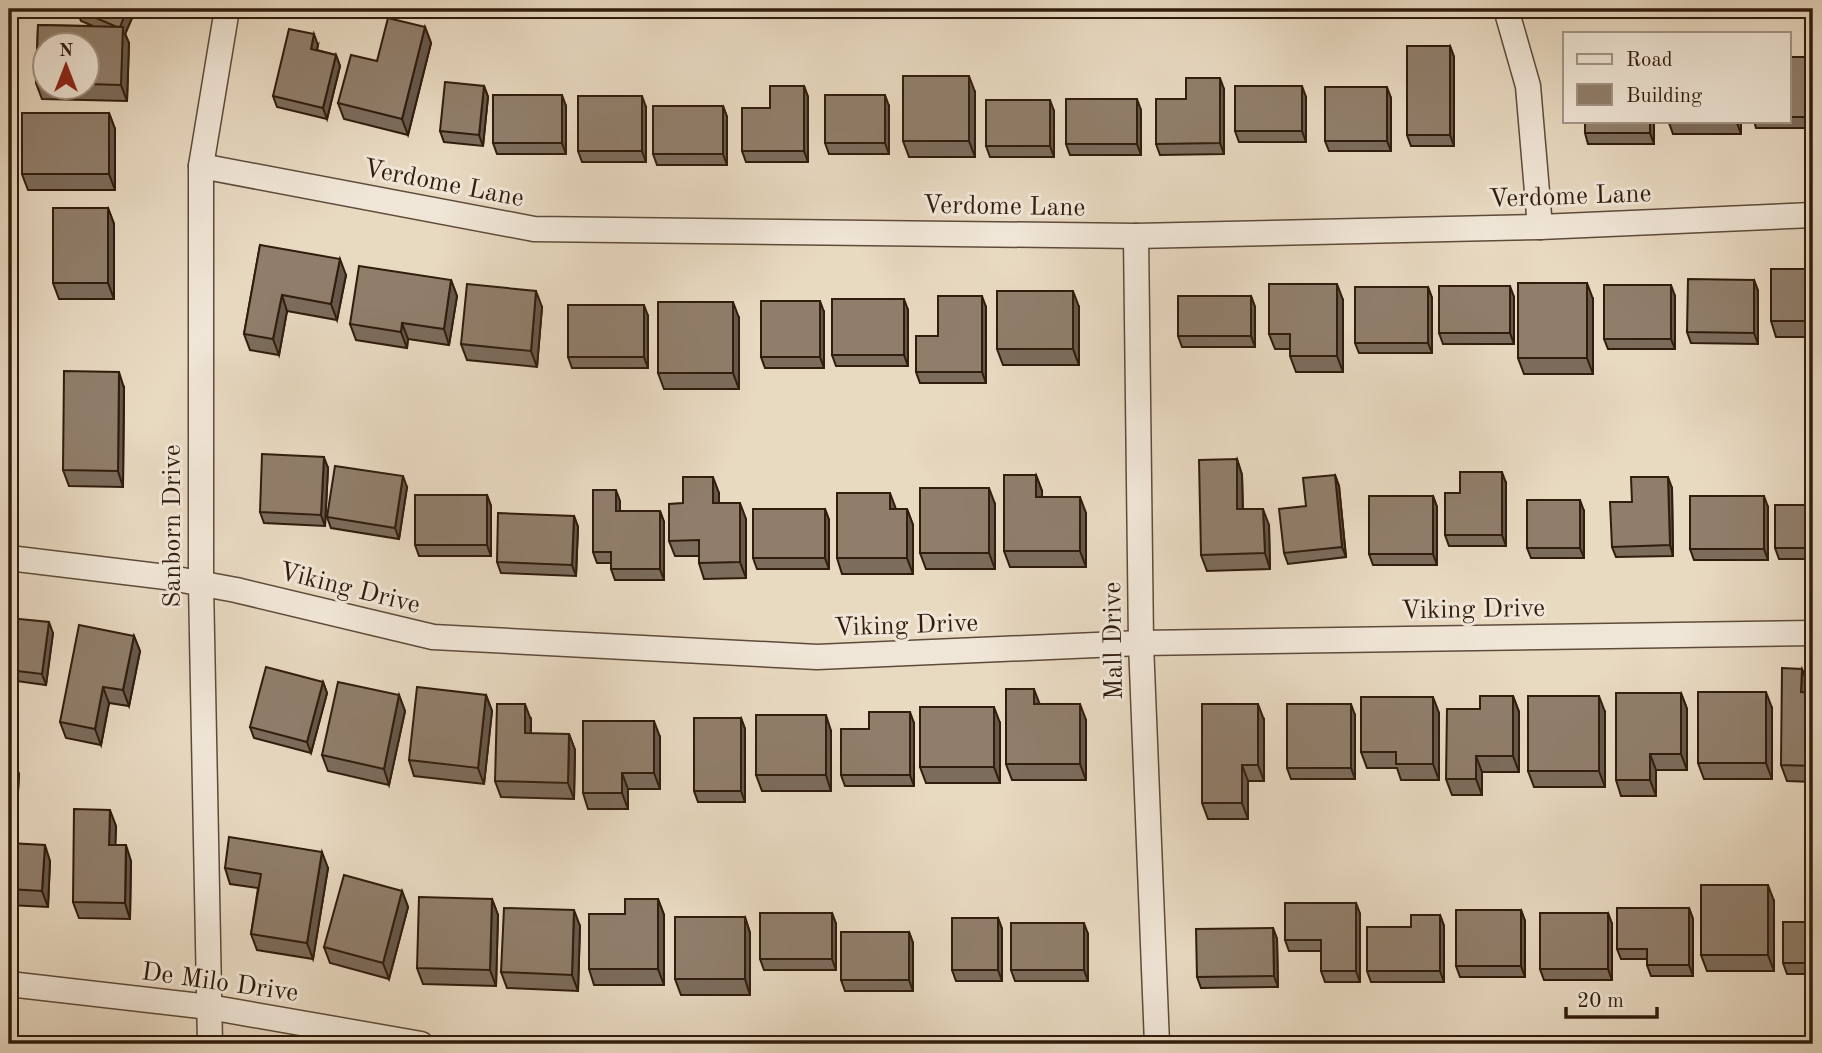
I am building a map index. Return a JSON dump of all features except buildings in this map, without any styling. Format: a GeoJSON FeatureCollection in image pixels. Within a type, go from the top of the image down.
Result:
{"type":"FeatureCollection","features":[{"type":"Feature","properties":{"kind":"street","name":"Sanborn Drive"},"geometry":{"type":"LineString","coordinates":[[210,1044],[201,584],[201,166],[227,9]]}},
{"type":"Feature","properties":{"kind":"street"},"geometry":{"type":"LineString","coordinates":[[1506,9],[1528,86],[1540,227]]}},
{"type":"Feature","properties":{"kind":"street","name":"Verdome Lane"},"geometry":{"type":"LineString","coordinates":[[201,166],[534,229],[1136,236],[1540,227],[1813,215]]}},
{"type":"Feature","properties":{"kind":"street","name":"Mall Drive"},"geometry":{"type":"LineString","coordinates":[[1136,236],[1141,643],[1157,1044]]}},
{"type":"Feature","properties":{"kind":"street","name":"Viking Drive"},"geometry":{"type":"LineString","coordinates":[[9,558],[236,590],[433,637],[817,657],[1141,643],[1813,633]]}},
{"type":"Feature","properties":{"kind":"street","name":"De Milo Drive"},"geometry":{"type":"LineString","coordinates":[[9,984],[209,1007],[421,1044]]}}]}
